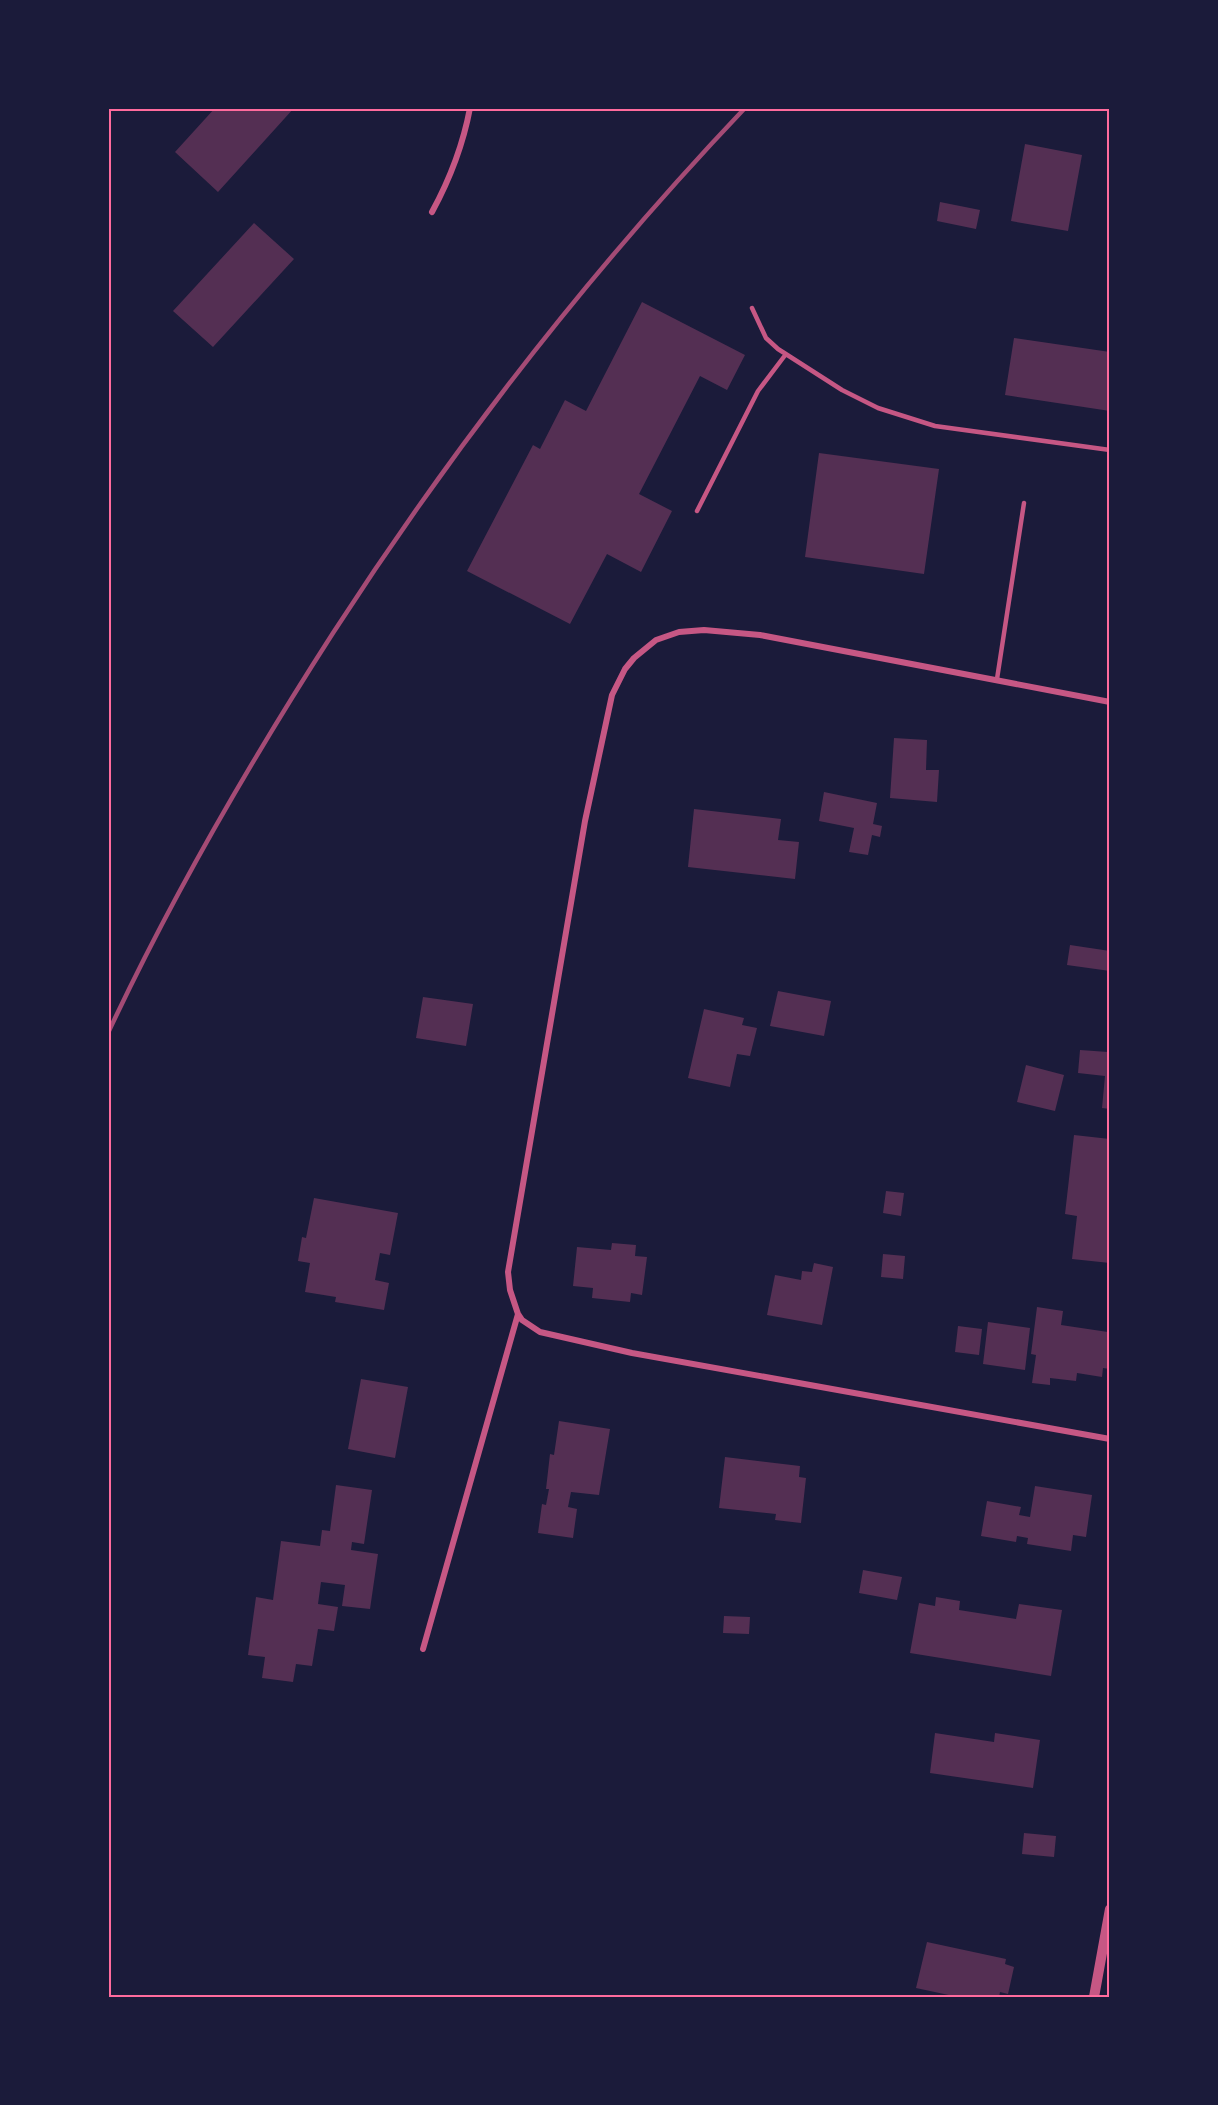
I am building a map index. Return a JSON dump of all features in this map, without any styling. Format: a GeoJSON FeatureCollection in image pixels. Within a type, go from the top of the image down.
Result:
{"type":"FeatureCollection","features":[{"type":"Feature","properties":{"kind":"street"},"geometry":{"type":"LineString","coordinates":[[432,212],[448,181],[470,108]]}},
{"type":"Feature","properties":{"kind":"street"},"geometry":{"type":"LineString","coordinates":[[1110,702],[760,634],[704,630],[678,632],[660,639],[634,658],[625,669],[612,695],[585,821],[508,1272],[510,1290],[518,1314],[522,1320],[540,1332],[632,1353],[1110,1439]]}},
{"type":"Feature","properties":{"kind":"street"},"geometry":{"type":"LineString","coordinates":[[423,1649],[518,1314]]}},
{"type":"Feature","properties":{"kind":"street"},"geometry":{"type":"LineString","coordinates":[[1094,1997],[1110,1909]]}},
{"type":"Feature","properties":{"kind":"lane"},"geometry":{"type":"LineString","coordinates":[[752,308],[766,338],[786,354],[861,400],[914,421],[979,433],[1110,450]]}},
{"type":"Feature","properties":{"kind":"lane"},"geometry":{"type":"LineString","coordinates":[[697,511],[758,391],[786,354]]}},
{"type":"Feature","properties":{"kind":"lane"},"geometry":{"type":"LineString","coordinates":[[997,679],[1024,502]]}},
{"type":"Feature","properties":{"kind":"building"},"geometry":{"type":"Polygon","coordinates":[[[215,108],[294,108],[218,192],[175,152],[215,108]]]}},
{"type":"Feature","properties":{"kind":"building"},"geometry":{"type":"Polygon","coordinates":[[[1025,144],[1082,155],[1068,231],[1011,221],[1025,144]]]}},
{"type":"Feature","properties":{"kind":"building"},"geometry":{"type":"Polygon","coordinates":[[[940,202],[980,210],[976,229],[937,221],[940,202]]]}},
{"type":"Feature","properties":{"kind":"building"},"geometry":{"type":"Polygon","coordinates":[[[254,223],[294,259],[213,347],[173,311],[254,223]]]}},
{"type":"Feature","properties":{"kind":"building"},"geometry":{"type":"Polygon","coordinates":[[[642,302],[745,355],[727,390],[700,376],[639,494],[672,511],[641,572],[607,554],[570,624],[467,571],[533,445],[540,449],[565,400],[586,411],[642,302]]]}},
{"type":"Feature","properties":{"kind":"building"},"geometry":{"type":"Polygon","coordinates":[[[1014,338],[1110,352],[1110,411],[1005,395],[1014,338]]]}},
{"type":"Feature","properties":{"kind":"building"},"geometry":{"type":"Polygon","coordinates":[[[819,453],[939,469],[924,574],[805,557],[819,453]]]}},
{"type":"Feature","properties":{"kind":"building"},"geometry":{"type":"Polygon","coordinates":[[[894,738],[927,740],[926,770],[939,770],[937,802],[890,798],[894,738]]]}},
{"type":"Feature","properties":{"kind":"building"},"geometry":{"type":"Polygon","coordinates":[[[824,792],[877,803],[873,824],[882,826],[880,837],[872,835],[868,855],[849,852],[854,828],[819,821],[824,792]]]}},
{"type":"Feature","properties":{"kind":"building"},"geometry":{"type":"Polygon","coordinates":[[[694,809],[781,819],[778,840],[799,842],[795,879],[688,867],[694,809]]]}},
{"type":"Feature","properties":{"kind":"building"},"geometry":{"type":"Polygon","coordinates":[[[1070,945],[1110,951],[1110,971],[1067,965],[1070,945]]]}},
{"type":"Feature","properties":{"kind":"building"},"geometry":{"type":"Polygon","coordinates":[[[778,991],[831,1001],[824,1036],[770,1026],[778,991]]]}},
{"type":"Feature","properties":{"kind":"building"},"geometry":{"type":"Polygon","coordinates":[[[423,997],[473,1004],[466,1046],[416,1038],[423,997]]]}},
{"type":"Feature","properties":{"kind":"building"},"geometry":{"type":"Polygon","coordinates":[[[704,1009],[744,1018],[742,1025],[757,1028],[750,1056],[737,1054],[730,1087],[688,1078],[704,1009]]]}},
{"type":"Feature","properties":{"kind":"building"},"geometry":{"type":"Polygon","coordinates":[[[1108,1043],[1110,1043],[1110,1109],[1102,1108],[1105,1076],[1078,1073],[1080,1050],[1108,1052],[1108,1043]]]}},
{"type":"Feature","properties":{"kind":"building"},"geometry":{"type":"Polygon","coordinates":[[[1026,1065],[1064,1075],[1055,1111],[1017,1102],[1026,1065]]]}},
{"type":"Feature","properties":{"kind":"building"},"geometry":{"type":"Polygon","coordinates":[[[1074,1135],[1110,1139],[1110,1263],[1072,1259],[1077,1216],[1065,1214],[1074,1135]]]}},
{"type":"Feature","properties":{"kind":"building"},"geometry":{"type":"Polygon","coordinates":[[[886,1191],[904,1193],[901,1216],[883,1213],[886,1191]]]}},
{"type":"Feature","properties":{"kind":"building"},"geometry":{"type":"Polygon","coordinates":[[[314,1198],[398,1213],[390,1255],[380,1253],[375,1280],[389,1283],[384,1310],[335,1302],[336,1297],[305,1292],[310,1263],[298,1261],[302,1237],[306,1238],[314,1198]]]}},
{"type":"Feature","properties":{"kind":"building"},"geometry":{"type":"Polygon","coordinates":[[[612,1243],[636,1245],[635,1256],[647,1257],[642,1295],[631,1293],[630,1302],[592,1298],[593,1288],[573,1286],[577,1247],[611,1250],[612,1243]]]}},
{"type":"Feature","properties":{"kind":"building"},"geometry":{"type":"Polygon","coordinates":[[[883,1254],[905,1256],[903,1279],[881,1277],[883,1254]]]}},
{"type":"Feature","properties":{"kind":"building"},"geometry":{"type":"Polygon","coordinates":[[[814,1263],[833,1267],[822,1325],[767,1315],[775,1275],[801,1280],[802,1271],[812,1272],[814,1263]]]}},
{"type":"Feature","properties":{"kind":"building"},"geometry":{"type":"Polygon","coordinates":[[[1037,1307],[1063,1311],[1061,1325],[1108,1332],[1110,1369],[1103,1368],[1102,1377],[1077,1373],[1076,1381],[1050,1378],[1050,1385],[1032,1383],[1036,1355],[1031,1354],[1037,1307]]]}},
{"type":"Feature","properties":{"kind":"building"},"geometry":{"type":"Polygon","coordinates":[[[988,1322],[1030,1328],[1025,1370],[983,1364],[988,1322]]]}},
{"type":"Feature","properties":{"kind":"building"},"geometry":{"type":"Polygon","coordinates":[[[958,1326],[982,1329],[979,1355],[955,1352],[958,1326]]]}},
{"type":"Feature","properties":{"kind":"building"},"geometry":{"type":"Polygon","coordinates":[[[361,1379],[408,1387],[395,1458],[348,1449],[361,1379]]]}},
{"type":"Feature","properties":{"kind":"building"},"geometry":{"type":"Polygon","coordinates":[[[559,1421],[610,1429],[599,1495],[571,1492],[568,1507],[577,1509],[573,1538],[538,1533],[542,1504],[546,1505],[549,1489],[546,1489],[550,1454],[554,1455],[559,1421]]]}},
{"type":"Feature","properties":{"kind":"building"},"geometry":{"type":"Polygon","coordinates":[[[725,1457],[800,1466],[799,1477],[806,1478],[801,1523],[775,1520],[776,1514],[719,1508],[725,1457]]]}},
{"type":"Feature","properties":{"kind":"building"},"geometry":{"type":"Polygon","coordinates":[[[336,1485],[372,1490],[364,1544],[352,1542],[351,1550],[378,1554],[370,1609],[342,1606],[345,1585],[321,1582],[318,1604],[338,1607],[334,1631],[318,1629],[312,1666],[296,1664],[293,1682],[262,1678],[265,1657],[248,1655],[256,1597],[273,1600],[281,1541],[320,1546],[322,1530],[330,1531],[336,1485]]]}},
{"type":"Feature","properties":{"kind":"building"},"geometry":{"type":"Polygon","coordinates":[[[1035,1486],[1092,1495],[1086,1537],[1073,1535],[1071,1551],[1027,1544],[1028,1538],[1017,1536],[1016,1542],[981,1536],[987,1501],[1021,1507],[1019,1515],[1030,1517],[1035,1486]]]}},
{"type":"Feature","properties":{"kind":"building"},"geometry":{"type":"Polygon","coordinates":[[[863,1570],[902,1577],[897,1600],[859,1593],[863,1570]]]}},
{"type":"Feature","properties":{"kind":"building"},"geometry":{"type":"Polygon","coordinates":[[[936,1597],[960,1601],[959,1610],[1016,1619],[1019,1604],[1062,1610],[1051,1676],[910,1653],[919,1603],[935,1606],[936,1597]]]}},
{"type":"Feature","properties":{"kind":"building"},"geometry":{"type":"Polygon","coordinates":[[[724,1616],[750,1617],[749,1634],[723,1633],[724,1616]]]}},
{"type":"Feature","properties":{"kind":"building"},"geometry":{"type":"Polygon","coordinates":[[[935,1733],[994,1742],[995,1733],[1040,1740],[1033,1788],[930,1773],[935,1733]]]}},
{"type":"Feature","properties":{"kind":"building"},"geometry":{"type":"Polygon","coordinates":[[[1024,1833],[1056,1836],[1054,1857],[1022,1854],[1024,1833]]]}},
{"type":"Feature","properties":{"kind":"building"},"geometry":{"type":"Polygon","coordinates":[[[927,1942],[1006,1959],[1005,1964],[1014,1967],[1008,1994],[1000,1992],[999,1997],[958,1997],[916,1988],[927,1942]]]}},
{"type":"Feature","properties":{"kind":"railway"},"geometry":{"type":"LineString","coordinates":[[108,1033],[186,879],[242,780],[379,563],[476,427],[579,296],[688,169],[745,108]]}}]}
